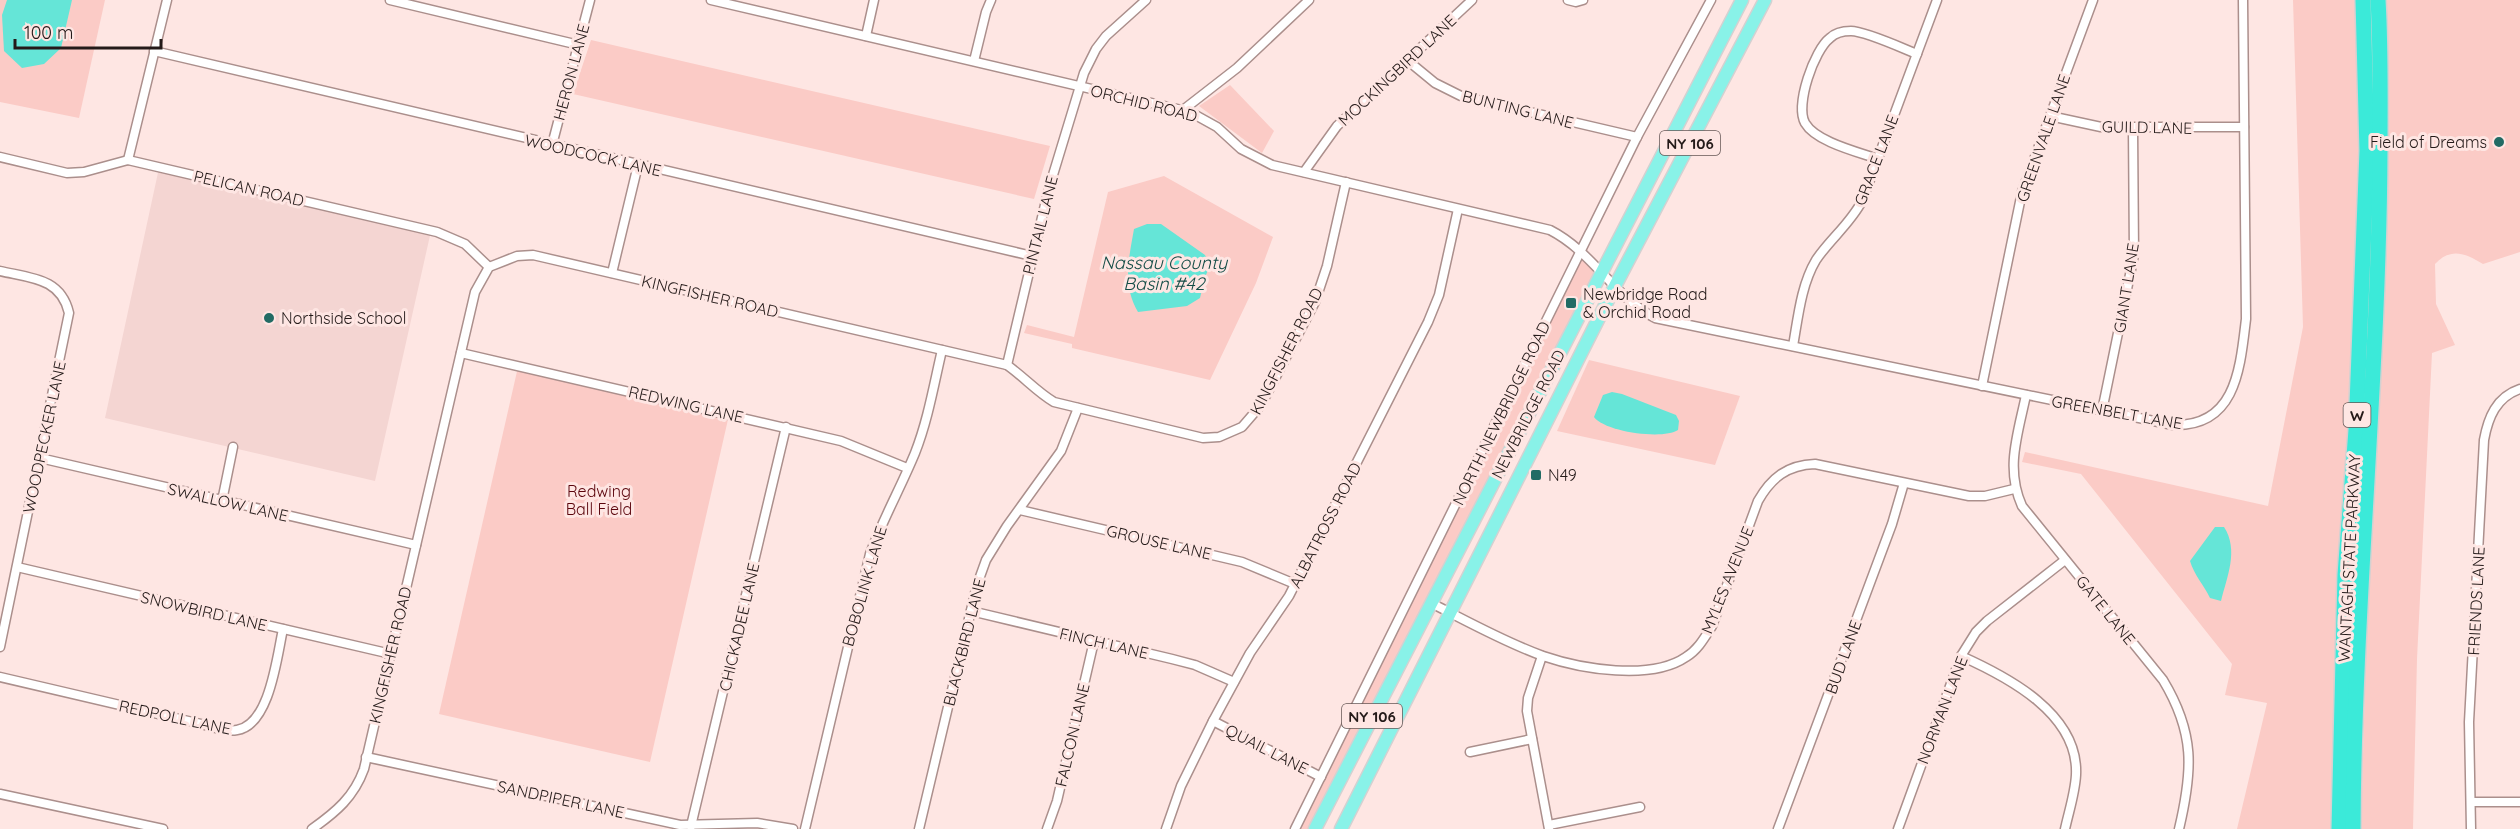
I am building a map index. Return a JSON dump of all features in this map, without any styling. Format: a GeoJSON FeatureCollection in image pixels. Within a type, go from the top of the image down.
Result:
{"type":"FeatureCollection","features":[{"type":"Feature","properties":{"kind":"highway","name":"WANTAGH STATE PARKWAY"},"geometry":{"type":"LineString","coordinates":[[2338,829],[2345,575],[2356,430],[2367,151],[2363,0]]}},
{"type":"Feature","properties":{"kind":"highway","name":"WANTAGH STATE PARKWAY"},"geometry":{"type":"LineString","coordinates":[[2353,829],[2359,612],[2376,336],[2380,219],[2378,0]]}},
{"type":"Feature","properties":{"kind":"main road","name":"NEWBRIDGE ROAD"},"geometry":{"type":"LineString","coordinates":[[1315,829],[1742,0]]}},
{"type":"Feature","properties":{"kind":"main road","name":"NEWBRIDGE ROAD"},"geometry":{"type":"LineString","coordinates":[[1341,829],[1615,286],[1763,1]]}},
{"type":"Feature","properties":{"kind":"street"},"geometry":{"type":"LineString","coordinates":[[128,159],[166,0]]}},
{"type":"Feature","properties":{"kind":"street"},"geometry":{"type":"LineString","coordinates":[[390,0],[579,45]]}},
{"type":"Feature","properties":{"kind":"street","name":"HERON LANE"},"geometry":{"type":"LineString","coordinates":[[552,145],[590,0]]}},
{"type":"Feature","properties":{"kind":"street","name":"ORCHID ROAD"},"geometry":{"type":"LineString","coordinates":[[711,0],[1183,110],[1203,117],[1254,157],[1272,165],[1550,230],[1581,250],[1615,286]]}},
{"type":"Feature","properties":{"kind":"street"},"geometry":{"type":"LineString","coordinates":[[758,11],[761,0]]}},
{"type":"Feature","properties":{"kind":"street"},"geometry":{"type":"LineString","coordinates":[[866,36],[874,0]]}},
{"type":"Feature","properties":{"kind":"street"},"geometry":{"type":"LineString","coordinates":[[974,61],[991,0]]}},
{"type":"Feature","properties":{"kind":"street","name":"PINTAIL LANE"},"geometry":{"type":"LineString","coordinates":[[1007,365],[1049,188],[1079,86],[1096,49],[1146,0]]}},
{"type":"Feature","properties":{"kind":"street"},"geometry":{"type":"LineString","coordinates":[[1183,110],[1237,68],[1309,0]]}},
{"type":"Feature","properties":{"kind":"street","name":"MOCKINGBIRD LANE"},"geometry":{"type":"LineString","coordinates":[[1304,172],[1337,126],[1473,0]]}},
{"type":"Feature","properties":{"kind":"street"},"geometry":{"type":"LineString","coordinates":[[1568,0],[1576,2],[1583,0]]}},
{"type":"Feature","properties":{"kind":"street","name":"NORTH NEWBRIDGE ROAD"},"geometry":{"type":"LineString","coordinates":[[1295,829],[1637,137],[1711,0]]}},
{"type":"Feature","properties":{"kind":"street","name":"GRACE LANE"},"geometry":{"type":"LineString","coordinates":[[1793,346],[1809,274],[1825,248],[1854,216],[1878,159],[1937,0]]}},
{"type":"Feature","properties":{"kind":"street","name":"GREENVALE LANE"},"geometry":{"type":"LineString","coordinates":[[1982,386],[2022,192],[2093,0]]}},
{"type":"Feature","properties":{"kind":"street","name":"GREENBELT LANE"},"geometry":{"type":"LineString","coordinates":[[1615,286],[1639,310],[1655,318],[2173,426],[2189,426],[2212,416],[2230,395],[2236,379],[2246,319],[2243,0]]}},
{"type":"Feature","properties":{"kind":"street"},"geometry":{"type":"LineString","coordinates":[[1878,159],[1820,137],[1804,122],[1801,103],[1816,58],[1822,45],[1831,37],[1853,31],[1917,54]]}},
{"type":"Feature","properties":{"kind":"street","name":"WOODCOCK LANE"},"geometry":{"type":"LineString","coordinates":[[154,51],[1032,256]]}},
{"type":"Feature","properties":{"kind":"street","name":"BUNTING LANE"},"geometry":{"type":"LineString","coordinates":[[1407,60],[1435,83],[1461,96],[1637,137]]}},
{"type":"Feature","properties":{"kind":"street","name":"GUILD LANE"},"geometry":{"type":"LineString","coordinates":[[2050,116],[2101,128],[2244,127]]}},
{"type":"Feature","properties":{"kind":"street","name":"GIANT LANE"},"geometry":{"type":"LineString","coordinates":[[2102,411],[2134,255],[2133,128]]}},
{"type":"Feature","properties":{"kind":"street","name":"PELICAN ROAD"},"geometry":{"type":"LineString","coordinates":[[0,157],[68,172],[84,172],[128,159],[438,232],[465,244],[489,267]]}},
{"type":"Feature","properties":{"kind":"street"},"geometry":{"type":"LineString","coordinates":[[612,273],[638,165]]}},
{"type":"Feature","properties":{"kind":"street","name":"KINGFISHER ROAD"},"geometry":{"type":"LineString","coordinates":[[312,829],[340,808],[360,781],[475,292],[489,267],[517,256],[533,255],[612,273],[1007,365],[1041,395],[1054,402],[1203,438],[1219,437],[1242,427],[1261,405],[1315,302],[1327,266],[1346,182]]}},
{"type":"Feature","properties":{"kind":"street","name":"ALBATROSS ROAD"},"geometry":{"type":"LineString","coordinates":[[1166,829],[1181,786],[1213,721],[1250,653],[1273,622],[1295,584],[1428,322],[1439,295],[1458,209]]}},
{"type":"Feature","properties":{"kind":"street","name":"WOODPECKER LANE"},"geometry":{"type":"LineString","coordinates":[[0,271],[46,282],[58,289],[67,302],[69,313],[0,647]]}},
{"type":"Feature","properties":{"kind":"street","name":"BOBOLINK LANE"},"geometry":{"type":"LineString","coordinates":[[805,829],[870,554],[880,525],[925,423],[942,350]]}},
{"type":"Feature","properties":{"kind":"street","name":"REDWING LANE"},"geometry":{"type":"LineString","coordinates":[[461,353],[841,441],[907,468]]}},
{"type":"Feature","properties":{"kind":"street","name":"FRIENDS LANE"},"geometry":{"type":"LineString","coordinates":[[2471,829],[2469,722],[2484,440],[2492,411],[2506,397],[2520,389]]}},
{"type":"Feature","properties":{"kind":"street","name":"GATE LANE"},"geometry":{"type":"LineString","coordinates":[[2026,395],[2013,458],[2014,489],[2022,506],[2163,680],[2181,715],[2189,745],[2190,771],[2179,829]]}},
{"type":"Feature","properties":{"kind":"street","name":"BLACKBIRD LANE"},"geometry":{"type":"LineString","coordinates":[[919,829],[971,611],[986,560],[1007,526],[1061,451],[1078,408]]}},
{"type":"Feature","properties":{"kind":"street","name":"CHICKADEE LANE"},"geometry":{"type":"LineString","coordinates":[[692,826],[786,427]]}},
{"type":"Feature","properties":{"kind":"street"},"geometry":{"type":"LineString","coordinates":[[222,501],[233,447]]}},
{"type":"Feature","properties":{"kind":"street","name":"SWALLOW LANE"},"geometry":{"type":"LineString","coordinates":[[40,458],[416,545]]}},
{"type":"Feature","properties":{"kind":"street","name":"MYLES AVENUE"},"geometry":{"type":"LineString","coordinates":[[1431,603],[1542,656],[1604,668],[1640,670],[1671,665],[1694,651],[1712,626],[1758,501],[1767,485],[1793,467],[1815,464],[1969,496],[1985,496],[2014,489]]}},
{"type":"Feature","properties":{"kind":"street","name":"BUD LANE"},"geometry":{"type":"LineString","coordinates":[[1778,829],[1892,524],[1904,483]]}},
{"type":"Feature","properties":{"kind":"street","name":"GROUSE LANE"},"geometry":{"type":"LineString","coordinates":[[1020,510],[1242,561],[1295,584]]}},
{"type":"Feature","properties":{"kind":"street","name":"NORMAN LANE"},"geometry":{"type":"LineString","coordinates":[[1898,829],[1961,656],[1976,632],[1987,621],[2065,560]]}},
{"type":"Feature","properties":{"kind":"street","name":"SNOWBIRD LANE"},"geometry":{"type":"LineString","coordinates":[[17,567],[391,654]]}},
{"type":"Feature","properties":{"kind":"street","name":"FINCH LANE"},"geometry":{"type":"LineString","coordinates":[[971,611],[1195,665],[1234,682]]}},
{"type":"Feature","properties":{"kind":"street","name":"REDPOLL LANE"},"geometry":{"type":"LineString","coordinates":[[0,676],[201,724],[239,730],[253,722],[263,709],[283,629]]}},
{"type":"Feature","properties":{"kind":"street","name":"FALCON LANE"},"geometry":{"type":"LineString","coordinates":[[1047,829],[1057,801],[1094,641]]}},
{"type":"Feature","properties":{"kind":"street"},"geometry":{"type":"LineString","coordinates":[[1542,656],[1527,706],[1549,827],[1640,807]]}},
{"type":"Feature","properties":{"kind":"street"},"geometry":{"type":"LineString","coordinates":[[1961,656],[1998,673],[2021,687],[2059,724],[2071,744],[2076,774],[2065,829]]}},
{"type":"Feature","properties":{"kind":"street","name":"QUAIL LANE"},"geometry":{"type":"LineString","coordinates":[[1213,721],[1321,777]]}},
{"type":"Feature","properties":{"kind":"street"},"geometry":{"type":"LineString","coordinates":[[1470,752],[1532,738]]}},
{"type":"Feature","properties":{"kind":"street","name":"SANDPIPER LANE"},"geometry":{"type":"LineString","coordinates":[[366,757],[692,826],[757,823],[793,829]]}},
{"type":"Feature","properties":{"kind":"street"},"geometry":{"type":"LineString","coordinates":[[0,794],[163,829]]}},
{"type":"Feature","properties":{"kind":"street"},"geometry":{"type":"LineString","coordinates":[[2471,802],[2520,802]]}},
{"type":"Feature","properties":{"kind":"shaded area","name":"Northside School"},"geometry":{"type":"Polygon","coordinates":[[[159,168],[431,231],[375,481],[105,418],[159,168]]]}},
{"type":"Feature","properties":{"kind":"green space"},"geometry":{"type":"Polygon","coordinates":[[[0,0],[105,0],[79,118],[0,102],[0,0]]]}},
{"type":"Feature","properties":{"kind":"green space"},"geometry":{"type":"Polygon","coordinates":[[[2293,0],[2356,0],[2357,17],[2359,192],[2333,829],[2237,829],[2267,703],[2225,695],[2232,664],[2081,474],[2022,462],[2025,452],[2268,506],[2303,327],[2293,0]]]}},
{"type":"Feature","properties":{"kind":"green space"},"geometry":{"type":"Polygon","coordinates":[[[2383,0],[2520,0],[2520,252],[2483,264],[2464,255],[2452,254],[2435,264],[2436,304],[2455,345],[2432,353],[2417,659],[2413,829],[2361,829],[2369,543],[2385,266],[2387,136],[2383,0]]]}},
{"type":"Feature","properties":{"kind":"green space"},"geometry":{"type":"Polygon","coordinates":[[[591,40],[1050,146],[1034,199],[573,94],[591,40]]]}},
{"type":"Feature","properties":{"kind":"green space"},"geometry":{"type":"Polygon","coordinates":[[[1230,85],[1274,131],[1262,153],[1199,106],[1230,85]]]}},
{"type":"Feature","properties":{"kind":"green space"},"geometry":{"type":"Polygon","coordinates":[[[1164,176],[1273,237],[1256,283],[1210,380],[1072,348],[1072,344],[1024,333],[1027,325],[1074,337],[1108,192],[1164,176]]]}},
{"type":"Feature","properties":{"kind":"green space"},"geometry":{"type":"Polygon","coordinates":[[[1583,254],[1597,272],[1313,829],[1299,829],[1583,254]]]}},
{"type":"Feature","properties":{"kind":"green space"},"geometry":{"type":"Polygon","coordinates":[[[1589,360],[1740,396],[1715,465],[1557,431],[1589,360]]]}},
{"type":"Feature","properties":{"kind":"green space","name":"Redwing Ball Field"},"geometry":{"type":"Polygon","coordinates":[[[518,367],[729,415],[650,762],[439,714],[518,367]]]}},
{"type":"Feature","properties":{"kind":"water"},"geometry":{"type":"Polygon","coordinates":[[[7,0],[72,0],[61,48],[44,64],[22,68],[4,51],[2,15],[7,0]]]}},
{"type":"Feature","properties":{"kind":"water","name":"Nassau County Basin #42"},"geometry":{"type":"Polygon","coordinates":[[[1147,224],[1161,224],[1205,255],[1210,266],[1200,298],[1187,306],[1138,312],[1133,302],[1128,282],[1130,250],[1134,229],[1147,224]]]}},
{"type":"Feature","properties":{"kind":"water"},"geometry":{"type":"Polygon","coordinates":[[[1612,392],[1676,415],[1679,421],[1678,430],[1660,434],[1634,433],[1600,422],[1594,417],[1603,395],[1612,392]]]}},
{"type":"Feature","properties":{"kind":"water"},"geometry":{"type":"Polygon","coordinates":[[[2215,527],[2224,527],[2231,545],[2229,573],[2221,601],[2210,598],[2190,561],[2215,527]]]}},
{"type":"Feature","properties":{"kind":"place","name":"Field of Dreams"},"geometry":{"type":"Point","coordinates":[2499,142]}},
{"type":"Feature","properties":{"kind":"place","name":"Newbridge Road & Orchid Road"},"geometry":{"type":"Point","coordinates":[1571,303]}},
{"type":"Feature","properties":{"kind":"place","name":"Northside School"},"geometry":{"type":"Point","coordinates":[269,318]}},
{"type":"Feature","properties":{"kind":"place","name":"N49"},"geometry":{"type":"Point","coordinates":[1536,475]}}]}
